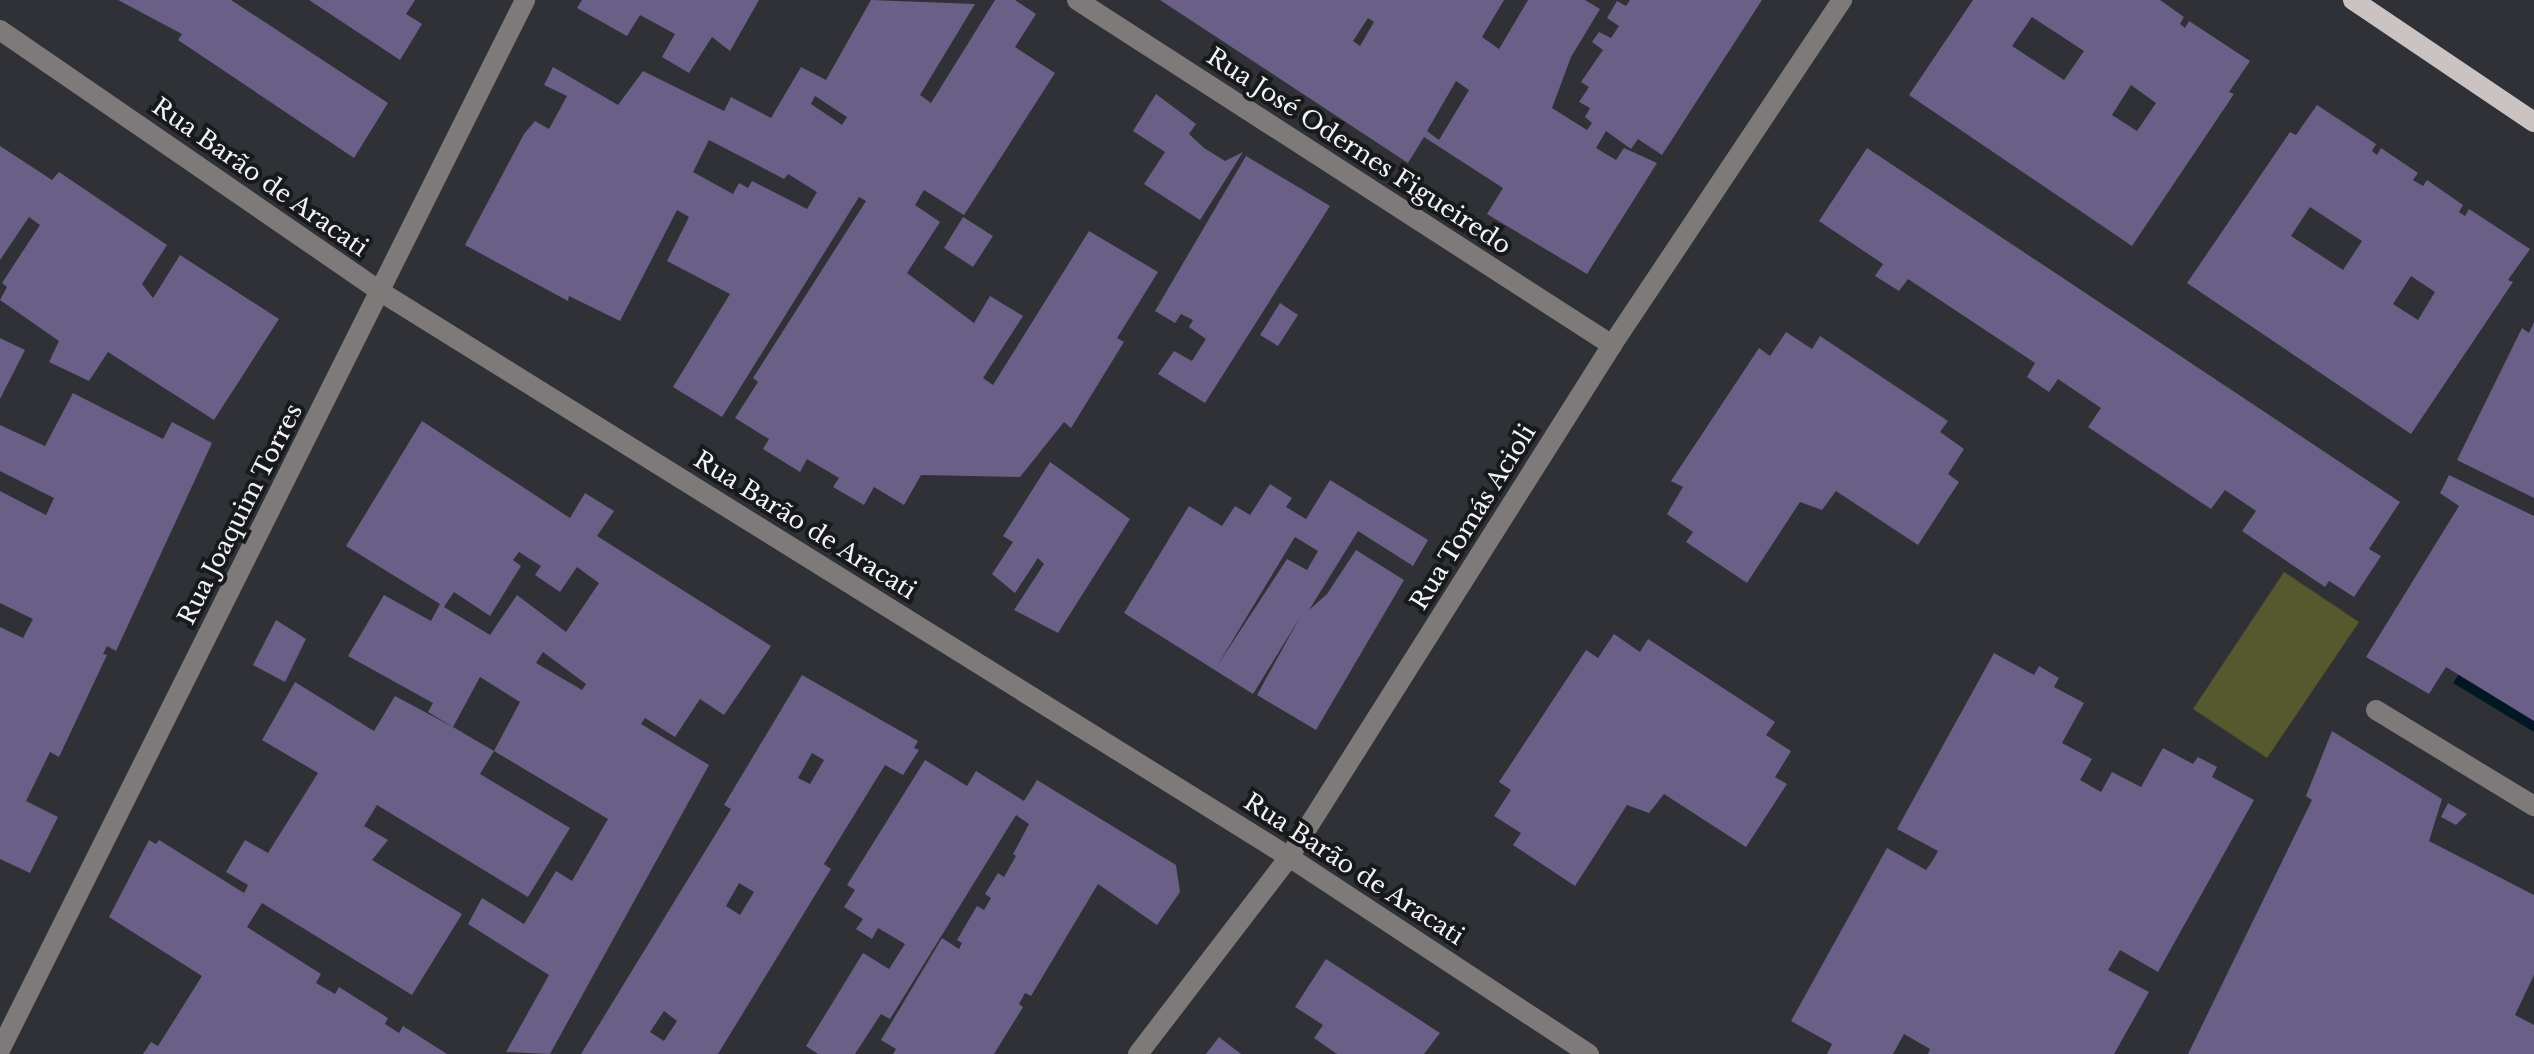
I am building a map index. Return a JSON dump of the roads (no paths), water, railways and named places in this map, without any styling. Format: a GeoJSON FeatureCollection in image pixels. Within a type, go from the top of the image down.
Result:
{"type":"FeatureCollection","features":[{"type":"Feature","properties":{"kind":"main road"},"geometry":{"type":"LineString","coordinates":[[2353,0],[2534,122]]}},
{"type":"Feature","properties":{"kind":"street","name":"Rua Joaquim Torres"},"geometry":{"type":"LineString","coordinates":[[0,1050],[525,0]]}},
{"type":"Feature","properties":{"kind":"street","name":"Rua José Odernes Figueiredo"},"geometry":{"type":"LineString","coordinates":[[1077,0],[1612,345]]}},
{"type":"Feature","properties":{"kind":"street","name":"Rua Tomás Acioli"},"geometry":{"type":"LineString","coordinates":[[1138,1054],[1289,857],[1612,345],[1842,0]]}},
{"type":"Feature","properties":{"kind":"street","name":"Rua Barão de Aracati"},"geometry":{"type":"LineString","coordinates":[[0,30],[381,292],[1289,857],[1589,1054]]}},
{"type":"Feature","properties":{"kind":"street"},"geometry":{"type":"LineString","coordinates":[[2376,710],[2534,806]]}},
{"type":"Feature","properties":{"kind":"water"},"geometry":{"type":"Polygon","coordinates":[[[2459,674],[2534,720],[2534,732],[2453,683],[2459,674]]]}}]}
